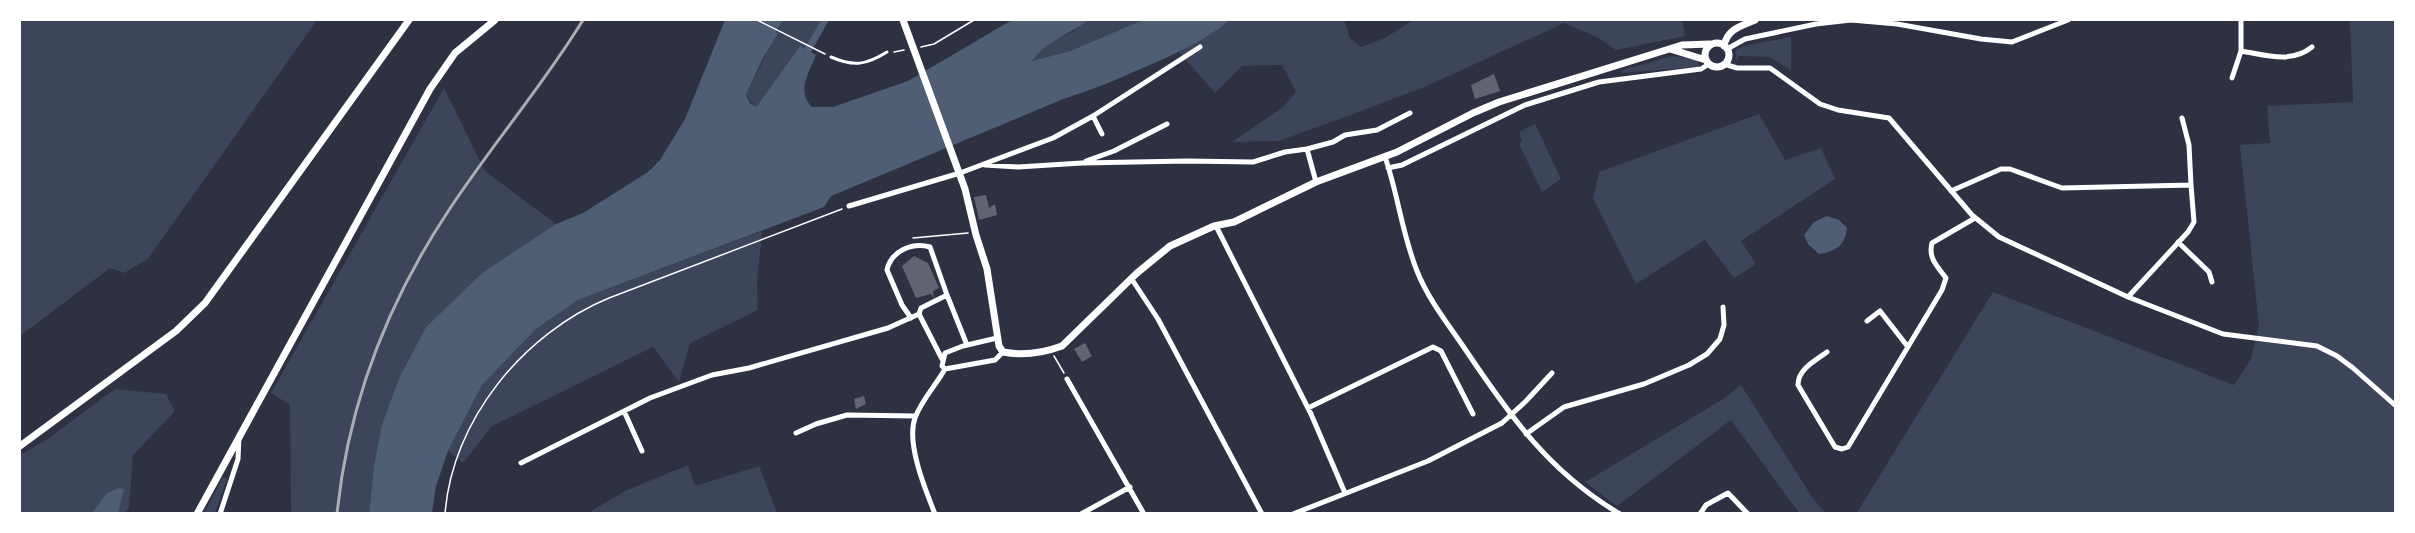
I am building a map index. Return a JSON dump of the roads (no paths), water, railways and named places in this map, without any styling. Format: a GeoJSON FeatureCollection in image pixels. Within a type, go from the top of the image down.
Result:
{"type":"FeatureCollection","features":[{"type":"Feature","properties":{"kind":"street"},"geometry":{"type":"LineString","coordinates":[[20,446],[176,331],[205,303],[409,20]]}},
{"type":"Feature","properties":{"kind":"street"},"geometry":{"type":"LineString","coordinates":[[197,513],[430,89],[455,53],[495,20]]}},
{"type":"Feature","properties":{"kind":"street"},"geometry":{"type":"LineString","coordinates":[[903,20],[960,173],[975,233],[987,268],[997,338],[1001,349],[995,360],[945,369],[916,416],[913,438],[919,466],[935,513]]}},
{"type":"Feature","properties":{"kind":"street"},"geometry":{"type":"LineString","coordinates":[[1724,64],[1728,57],[1725,38],[1730,32],[1755,20]]}},
{"type":"Feature","properties":{"kind":"street"},"geometry":{"type":"LineString","coordinates":[[1001,349],[1017,354],[1051,350],[1067,341],[1131,278],[1170,246],[1216,226],[1234,222],[1316,182],[1385,157],[1499,102],[1670,49],[1693,44],[1718,43],[1726,47],[1745,39],[1816,24],[1851,20],[1897,24],[2012,42],[2067,20]]}},
{"type":"Feature","properties":{"kind":"street"},"geometry":{"type":"LineString","coordinates":[[2232,78],[2241,51],[2241,20]]}},
{"type":"Feature","properties":{"kind":"street"},"geometry":{"type":"LineString","coordinates":[[1708,62],[1706,50],[1710,44]]}},
{"type":"Feature","properties":{"kind":"street"},"geometry":{"type":"LineString","coordinates":[[849,206],[960,173],[1053,138],[1093,116],[1200,47]]}},
{"type":"Feature","properties":{"kind":"street"},"geometry":{"type":"LineString","coordinates":[[2241,51],[2276,57],[2294,57],[2312,47]]}},
{"type":"Feature","properties":{"kind":"street"},"geometry":{"type":"LineString","coordinates":[[1670,49],[1717,66],[1724,64],[1737,68],[1770,68],[1820,104],[1838,110],[1889,118],[1975,218],[1999,237],[2128,297],[2223,334],[2317,346],[2345,362],[2396,406]]}},
{"type":"Feature","properties":{"kind":"street"},"geometry":{"type":"LineString","coordinates":[[1388,168],[1410,161],[1525,105],[1599,82],[1701,69],[1708,62]]}},
{"type":"Feature","properties":{"kind":"street"},"geometry":{"type":"LineString","coordinates":[[981,165],[1018,167],[1082,163],[1253,162],[1285,152],[1333,142],[1345,135],[1377,130],[1410,113]]}},
{"type":"Feature","properties":{"kind":"street"},"geometry":{"type":"LineString","coordinates":[[1093,116],[1102,134]]}},
{"type":"Feature","properties":{"kind":"street"},"geometry":{"type":"LineString","coordinates":[[2128,297],[2194,222],[2189,145],[2182,118]]}},
{"type":"Feature","properties":{"kind":"street"},"geometry":{"type":"LineString","coordinates":[[1082,163],[1114,151],[1167,124]]}},
{"type":"Feature","properties":{"kind":"street"},"geometry":{"type":"LineString","coordinates":[[1307,149],[1316,182]]}},
{"type":"Feature","properties":{"kind":"street"},"geometry":{"type":"LineString","coordinates":[[1385,157],[1405,236],[1417,272],[1444,319],[1510,416],[1548,459],[1579,486],[1620,513]]}},
{"type":"Feature","properties":{"kind":"street"},"geometry":{"type":"LineString","coordinates":[[1951,191],[2001,169],[2010,169],[2062,188],[2191,185]]}},
{"type":"Feature","properties":{"kind":"street"},"geometry":{"type":"LineString","coordinates":[[1827,352],[1802,371],[1798,378],[1798,385],[1835,447],[1842,449],[1848,447],[1945,282],[1946,278],[1929,252],[1932,243],[1975,218]]}},
{"type":"Feature","properties":{"kind":"street"},"geometry":{"type":"LineString","coordinates":[[1216,226],[1308,408],[1345,494]]}},
{"type":"Feature","properties":{"kind":"street"},"geometry":{"type":"LineString","coordinates":[[2178,242],[2210,272],[2212,282]]}},
{"type":"Feature","properties":{"kind":"street"},"geometry":{"type":"LineString","coordinates":[[911,318],[902,305],[887,270],[888,264],[907,246],[920,244],[930,247],[967,345]]}},
{"type":"Feature","properties":{"kind":"street"},"geometry":{"type":"LineString","coordinates":[[1131,278],[1158,319],[1262,513]]}},
{"type":"Feature","properties":{"kind":"street"},"geometry":{"type":"LineString","coordinates":[[945,369],[920,314],[921,308],[947,296]]}},
{"type":"Feature","properties":{"kind":"street"},"geometry":{"type":"LineString","coordinates":[[1526,434],[1564,407],[1644,384],[1689,365],[1707,354],[1720,339],[1724,325],[1723,307]]}},
{"type":"Feature","properties":{"kind":"street"},"geometry":{"type":"LineString","coordinates":[[1868,321],[1880,311],[1908,347]]}},
{"type":"Feature","properties":{"kind":"street"},"geometry":{"type":"LineString","coordinates":[[521,463],[650,398],[712,375],[749,368],[888,328],[920,314]]}},
{"type":"Feature","properties":{"kind":"street"},"geometry":{"type":"LineString","coordinates":[[942,359],[945,353],[997,338]]}},
{"type":"Feature","properties":{"kind":"street"},"geometry":{"type":"LineString","coordinates":[[1308,408],[1432,347],[1441,351],[1473,414]]}},
{"type":"Feature","properties":{"kind":"street"},"geometry":{"type":"LineString","coordinates":[[1293,513],[1428,461],[1502,423],[1552,373]]}},
{"type":"Feature","properties":{"kind":"street"},"geometry":{"type":"LineString","coordinates":[[1068,379],[1144,513]]}},
{"type":"Feature","properties":{"kind":"street"},"geometry":{"type":"LineString","coordinates":[[624,411],[642,451]]}},
{"type":"Feature","properties":{"kind":"street"},"geometry":{"type":"LineString","coordinates":[[796,433],[816,424],[847,415],[916,416]]}},
{"type":"Feature","properties":{"kind":"street"},"geometry":{"type":"LineString","coordinates":[[220,513],[238,459],[240,434]]}},
{"type":"Feature","properties":{"kind":"street"},"geometry":{"type":"LineString","coordinates":[[1081,513],[1130,487]]}},
{"type":"Feature","properties":{"kind":"street"},"geometry":{"type":"LineString","coordinates":[[1700,513],[1706,505],[1728,494],[1748,513]]}},
{"type":"Feature","properties":{"kind":"lane"},"geometry":{"type":"LineString","coordinates":[[831,57],[852,65],[864,64],[887,52]]}},
{"type":"Feature","properties":{"kind":"railway"},"geometry":{"type":"LineString","coordinates":[[337,514],[350,434],[361,395],[389,319],[406,283],[447,213],[583,20]]}}]}
